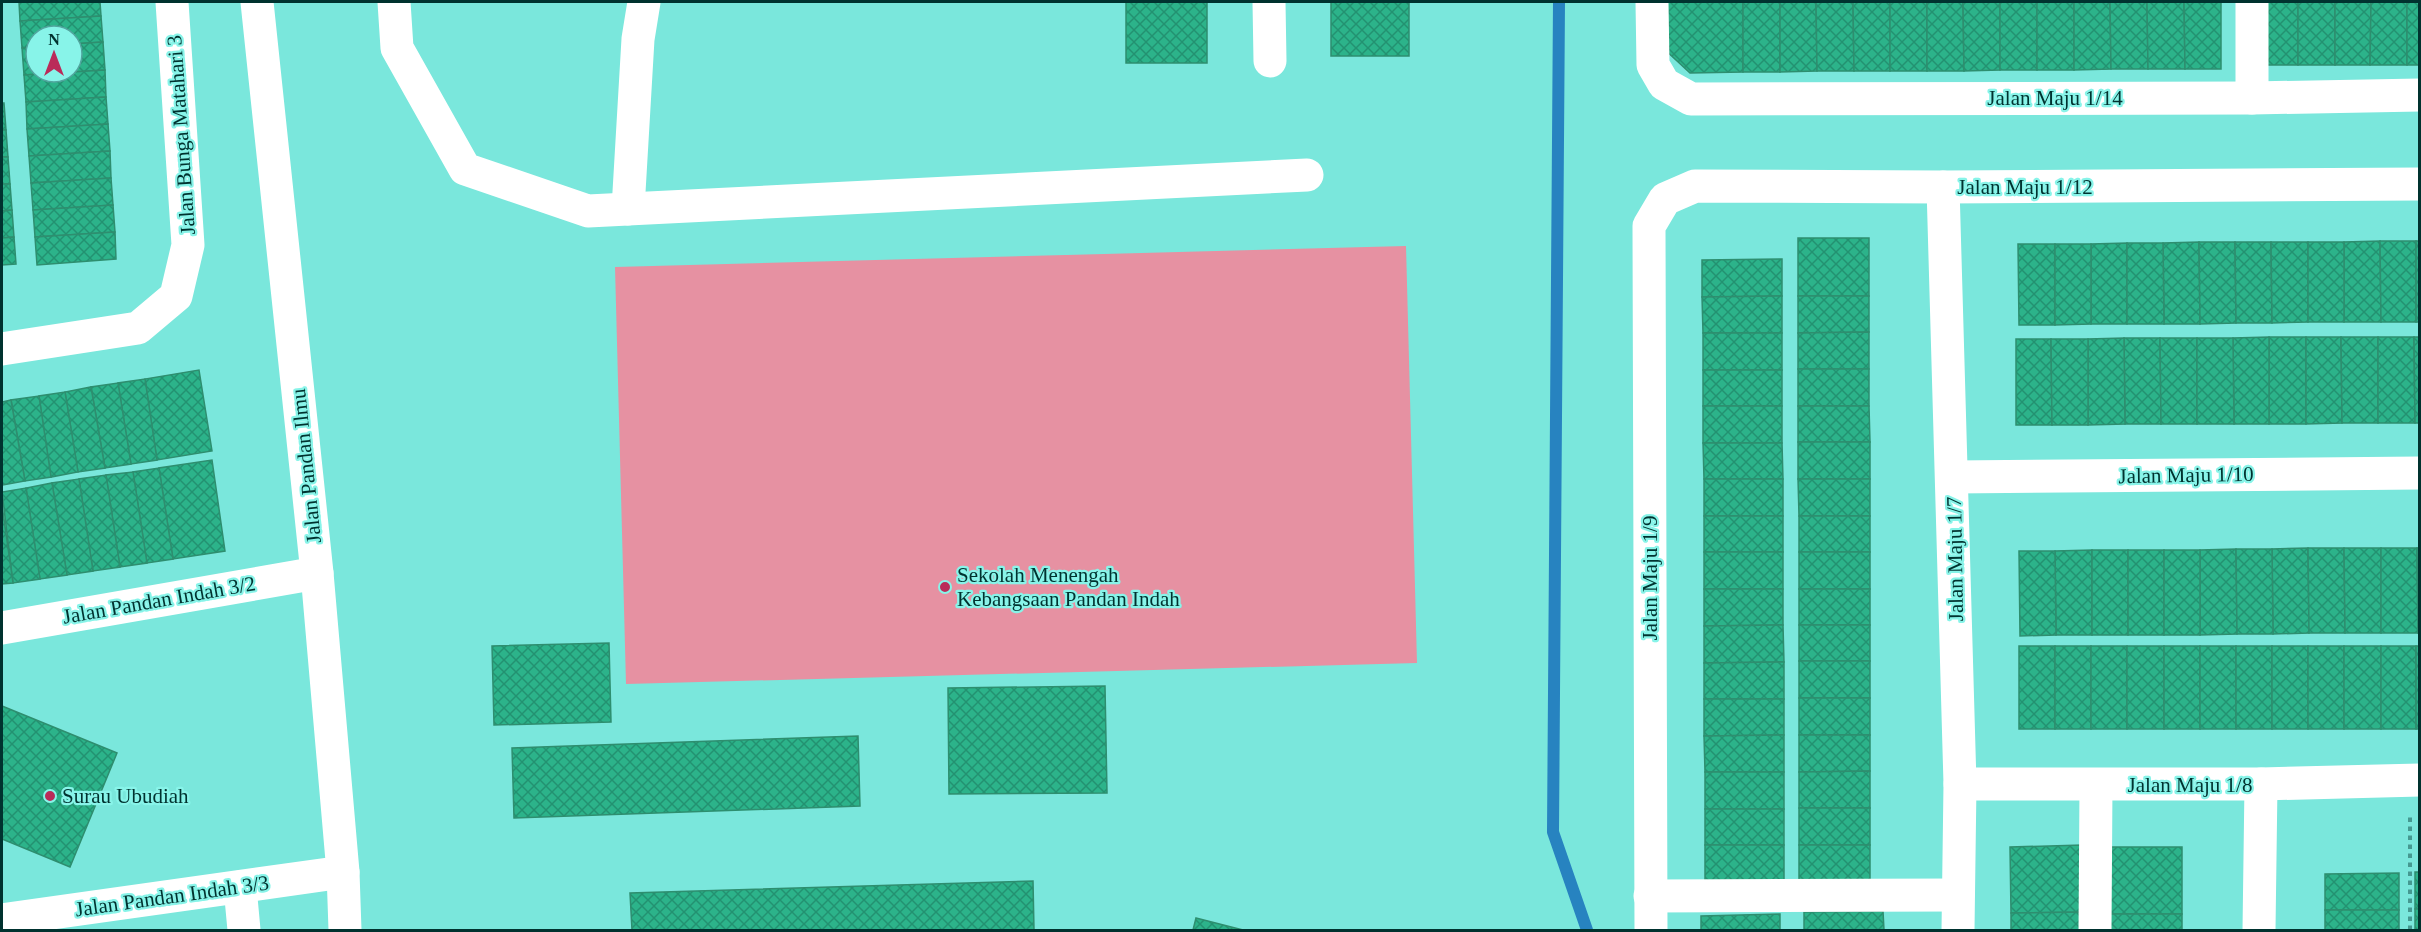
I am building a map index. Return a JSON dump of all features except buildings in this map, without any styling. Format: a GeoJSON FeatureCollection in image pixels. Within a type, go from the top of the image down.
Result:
{"type":"FeatureCollection","features":[{"type":"Feature","properties":{"kind":"street","name":"Jalan Bunga Matahari 3"},"geometry":{"type":"LineString","coordinates":[[2,349],[138,328],[176,296],[188,245],[172,2]]}},
{"type":"Feature","properties":{"kind":"street","name":"Jalan Pandan Ilmu"},"geometry":{"type":"LineString","coordinates":[[257,2],[317,573],[343,872],[345,930]]}},
{"type":"Feature","properties":{"kind":"street"},"geometry":{"type":"LineString","coordinates":[[394,2],[397,48],[465,169],[588,211],[1307,175]]}},
{"type":"Feature","properties":{"kind":"street"},"geometry":{"type":"LineString","coordinates":[[628,209],[638,39],[644,2]]}},
{"type":"Feature","properties":{"kind":"street"},"geometry":{"type":"LineString","coordinates":[[1269,2],[1270,61]]}},
{"type":"Feature","properties":{"kind":"street","name":"Jalan Maju 1/14"},"geometry":{"type":"LineString","coordinates":[[1652,2],[1653,65],[1664,84],[1691,99],[2252,98],[2420,95]]}},
{"type":"Feature","properties":{"kind":"street"},"geometry":{"type":"LineString","coordinates":[[2252,2],[2252,98]]}},
{"type":"Feature","properties":{"kind":"street","name":"Jalan Maju 1/12"},"geometry":{"type":"LineString","coordinates":[[1649,226],[1665,200],[1695,186],[2420,184]]}},
{"type":"Feature","properties":{"kind":"street","name":"Jalan Maju 1/7"},"geometry":{"type":"LineString","coordinates":[[1943,187],[1960,784],[1958,930]]}},
{"type":"Feature","properties":{"kind":"street","name":"Jalan Maju 1/9"},"geometry":{"type":"LineString","coordinates":[[1649,226],[1651,930]]}},
{"type":"Feature","properties":{"kind":"street","name":"Jalan Maju 1/10"},"geometry":{"type":"LineString","coordinates":[[1953,477],[2420,473]]}},
{"type":"Feature","properties":{"kind":"street","name":"Jalan Pandan Indah 3/2"},"geometry":{"type":"LineString","coordinates":[[2,628],[317,573]]}},
{"type":"Feature","properties":{"kind":"street","name":"Jalan Maju 1/8"},"geometry":{"type":"LineString","coordinates":[[1960,784],[2261,784],[2416,780]]}},
{"type":"Feature","properties":{"kind":"street"},"geometry":{"type":"LineString","coordinates":[[2259,930],[2261,784]]}},
{"type":"Feature","properties":{"kind":"street"},"geometry":{"type":"LineString","coordinates":[[2095,930],[2096,785]]}},
{"type":"Feature","properties":{"kind":"street","name":"Jalan Pandan Indah 3/3"},"geometry":{"type":"LineString","coordinates":[[2,920],[343,872]]}},
{"type":"Feature","properties":{"kind":"street"},"geometry":{"type":"LineString","coordinates":[[240,887],[244,930]]}},
{"type":"Feature","properties":{"kind":"street"},"geometry":{"type":"LineString","coordinates":[[1650,896],[1958,895]]}},
{"type":"Feature","properties":{"kind":"path"},"geometry":{"type":"LineString","coordinates":[[2410,930],[2409,829],[2416,780]]}},
{"type":"Feature","properties":{"kind":"shaded area"},"geometry":{"type":"Polygon","coordinates":[[[1406,246],[1417,663],[626,684],[615,267],[1406,246]]]}},
{"type":"Feature","properties":{"kind":"waterway"},"geometry":{"type":"LineString","coordinates":[[1559,2],[1553,832],[1587,930]]}},
{"type":"Feature","properties":{"kind":"place","name":"Sekolah Menengah Kebangsaan Pandan Indah"},"geometry":{"type":"Point","coordinates":[945,587]}},
{"type":"Feature","properties":{"kind":"place","name":"Surau Ubudiah"},"geometry":{"type":"Point","coordinates":[50,796]}}]}
